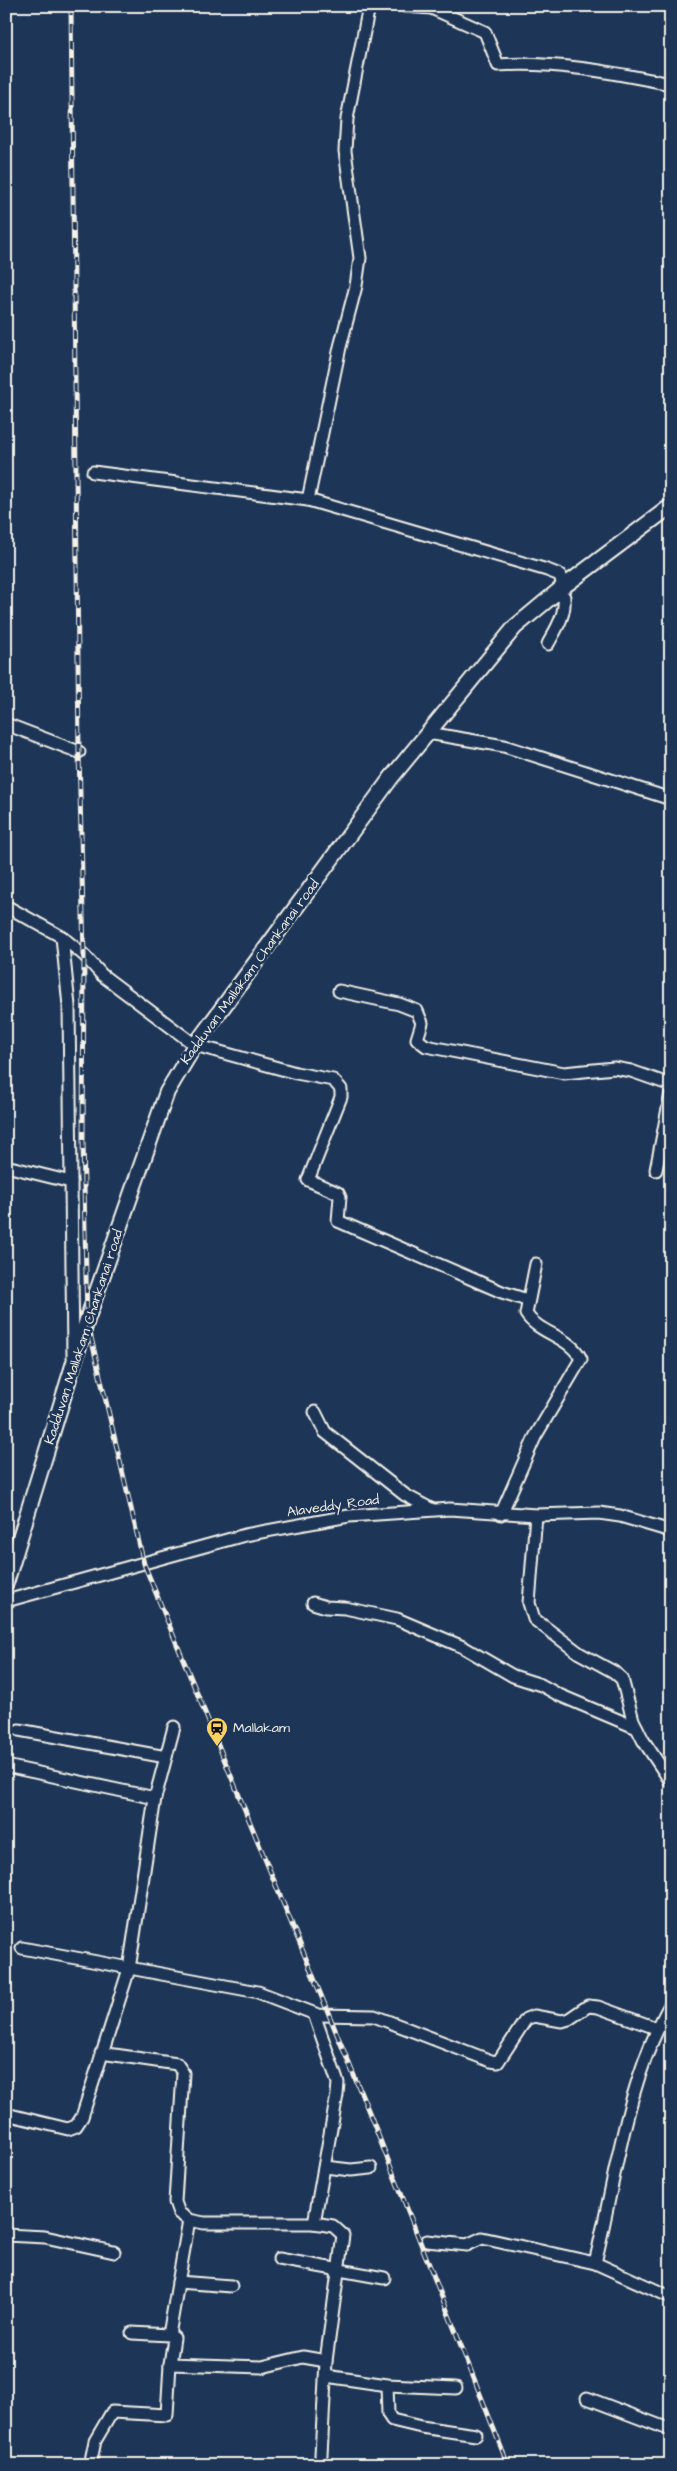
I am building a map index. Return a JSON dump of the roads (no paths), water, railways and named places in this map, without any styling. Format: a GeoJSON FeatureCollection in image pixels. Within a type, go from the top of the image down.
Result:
{"type":"FeatureCollection","features":[{"type":"Feature","properties":{"kind":"main road","name":"Kadduvan Mallakam Chankanai road"},"geometry":{"type":"LineString","coordinates":[[6,1583],[72,1367],[167,1092],[195,1045],[390,778],[515,628],[559,590],[671,506]]}},
{"type":"Feature","properties":{"kind":"street"},"geometry":{"type":"LineString","coordinates":[[308,500],[340,347],[356,286],[360,258],[345,151],[347,119],[369,6]]}},
{"type":"Feature","properties":{"kind":"street"},"geometry":{"type":"LineString","coordinates":[[404,6],[430,8],[485,32],[498,65],[527,63],[671,84]]}},
{"type":"Feature","properties":{"kind":"street"},"geometry":{"type":"LineString","coordinates":[[93,472],[308,500],[547,570],[560,575],[559,590],[564,597],[565,606],[563,615],[548,644]]}},
{"type":"Feature","properties":{"kind":"street"},"geometry":{"type":"LineString","coordinates":[[6,724],[79,752]]}},
{"type":"Feature","properties":{"kind":"street"},"geometry":{"type":"LineString","coordinates":[[428,733],[504,746],[671,799]]}},
{"type":"Feature","properties":{"kind":"street"},"geometry":{"type":"LineString","coordinates":[[6,906],[62,937],[102,975],[195,1045],[296,1073],[333,1080],[341,1090],[341,1097],[308,1180],[338,1193],[340,1196],[338,1221],[502,1292],[527,1300]]}},
{"type":"Feature","properties":{"kind":"street"},"geometry":{"type":"LineString","coordinates":[[62,937],[69,1006],[72,1367]]}},
{"type":"Feature","properties":{"kind":"street"},"geometry":{"type":"LineString","coordinates":[[340,991],[398,1004],[417,1011],[422,1023],[418,1039],[426,1046],[564,1073],[614,1068],[631,1071],[671,1084]]}},
{"type":"Feature","properties":{"kind":"street"},"geometry":{"type":"LineString","coordinates":[[656,1170],[671,1093]]}},
{"type":"Feature","properties":{"kind":"street"},"geometry":{"type":"LineString","coordinates":[[6,1166],[71,1182]]}},
{"type":"Feature","properties":{"kind":"street"},"geometry":{"type":"LineString","coordinates":[[501,1514],[535,1437],[581,1359],[571,1345],[531,1321],[526,1314],[527,1300],[536,1264]]}},
{"type":"Feature","properties":{"kind":"street"},"geometry":{"type":"LineString","coordinates":[[315,1412],[325,1432],[406,1495],[431,1509]]}},
{"type":"Feature","properties":{"kind":"street","name":"Alaveddy Road"},"geometry":{"type":"LineString","coordinates":[[6,1601],[245,1535],[349,1516],[431,1509],[536,1515],[598,1513],[620,1516],[671,1531]]}},
{"type":"Feature","properties":{"kind":"street"},"geometry":{"type":"LineString","coordinates":[[536,1515],[529,1603],[534,1619],[579,1653],[614,1672],[622,1680],[637,1728],[671,1782]]}},
{"type":"Feature","properties":{"kind":"street"},"geometry":{"type":"LineString","coordinates":[[313,1603],[326,1608],[345,1608],[397,1619],[463,1647],[513,1676],[542,1684],[559,1695],[637,1728]]}},
{"type":"Feature","properties":{"kind":"street"},"geometry":{"type":"LineString","coordinates":[[6,2114],[68,2130],[76,2126],[82,2117],[129,1969],[155,1798],[174,1727]]}},
{"type":"Feature","properties":{"kind":"street"},"geometry":{"type":"LineString","coordinates":[[19,1730],[166,1757]]}},
{"type":"Feature","properties":{"kind":"street"},"geometry":{"type":"LineString","coordinates":[[6,1766],[155,1798]]}},
{"type":"Feature","properties":{"kind":"street"},"geometry":{"type":"LineString","coordinates":[[22,1948],[258,1992],[314,2014],[374,2016],[498,2062],[526,2019],[534,2016],[562,2021],[569,2019],[588,2006],[598,2007],[656,2028]]}},
{"type":"Feature","properties":{"kind":"street"},"geometry":{"type":"LineString","coordinates":[[595,2263],[611,2197],[619,2146],[656,2028],[671,2003]]}},
{"type":"Feature","properties":{"kind":"street"},"geometry":{"type":"LineString","coordinates":[[314,2014],[338,2083],[314,2223]]}},
{"type":"Feature","properties":{"kind":"street"},"geometry":{"type":"LineString","coordinates":[[101,2053],[177,2064],[183,2073],[175,2202],[179,2213],[189,2220],[204,2222],[314,2223],[333,2226],[343,2235],[326,2360],[321,2455]]}},
{"type":"Feature","properties":{"kind":"street"},"geometry":{"type":"LineString","coordinates":[[325,2167],[352,2170],[372,2168]]}},
{"type":"Feature","properties":{"kind":"street"},"geometry":{"type":"LineString","coordinates":[[169,2334],[189,2220]]}},
{"type":"Feature","properties":{"kind":"street"},"geometry":{"type":"LineString","coordinates":[[6,2235],[45,2237],[114,2252]]}},
{"type":"Feature","properties":{"kind":"street"},"geometry":{"type":"LineString","coordinates":[[427,2241],[467,2245],[482,2238],[595,2263],[671,2297]]}},
{"type":"Feature","properties":{"kind":"street"},"geometry":{"type":"LineString","coordinates":[[279,2259],[384,2278]]}},
{"type":"Feature","properties":{"kind":"street"},"geometry":{"type":"LineString","coordinates":[[178,2282],[231,2286]]}},
{"type":"Feature","properties":{"kind":"street"},"geometry":{"type":"LineString","coordinates":[[90,2465],[95,2441],[112,2412],[167,2415],[170,2364],[174,2338],[169,2334],[132,2333]]}},
{"type":"Feature","properties":{"kind":"street"},"geometry":{"type":"LineString","coordinates":[[170,2364],[262,2367],[303,2357],[326,2360]]}},
{"type":"Feature","properties":{"kind":"street"},"geometry":{"type":"LineString","coordinates":[[326,2376],[387,2385],[456,2388]]}},
{"type":"Feature","properties":{"kind":"street"},"geometry":{"type":"LineString","coordinates":[[387,2385],[388,2414],[392,2420],[421,2427],[476,2435]]}},
{"type":"Feature","properties":{"kind":"street"},"geometry":{"type":"LineString","coordinates":[[587,2398],[671,2430]]}},
{"type":"Feature","properties":{"kind":"railway"},"geometry":{"type":"LineString","coordinates":[[71,6],[79,752],[84,955],[83,1140],[87,1320],[144,1564],[371,2117],[508,2465]]}},
{"type":"Feature","properties":{"kind":"place","name":"Mallakam"},"geometry":{"type":"Point","coordinates":[217,1747]}}]}
